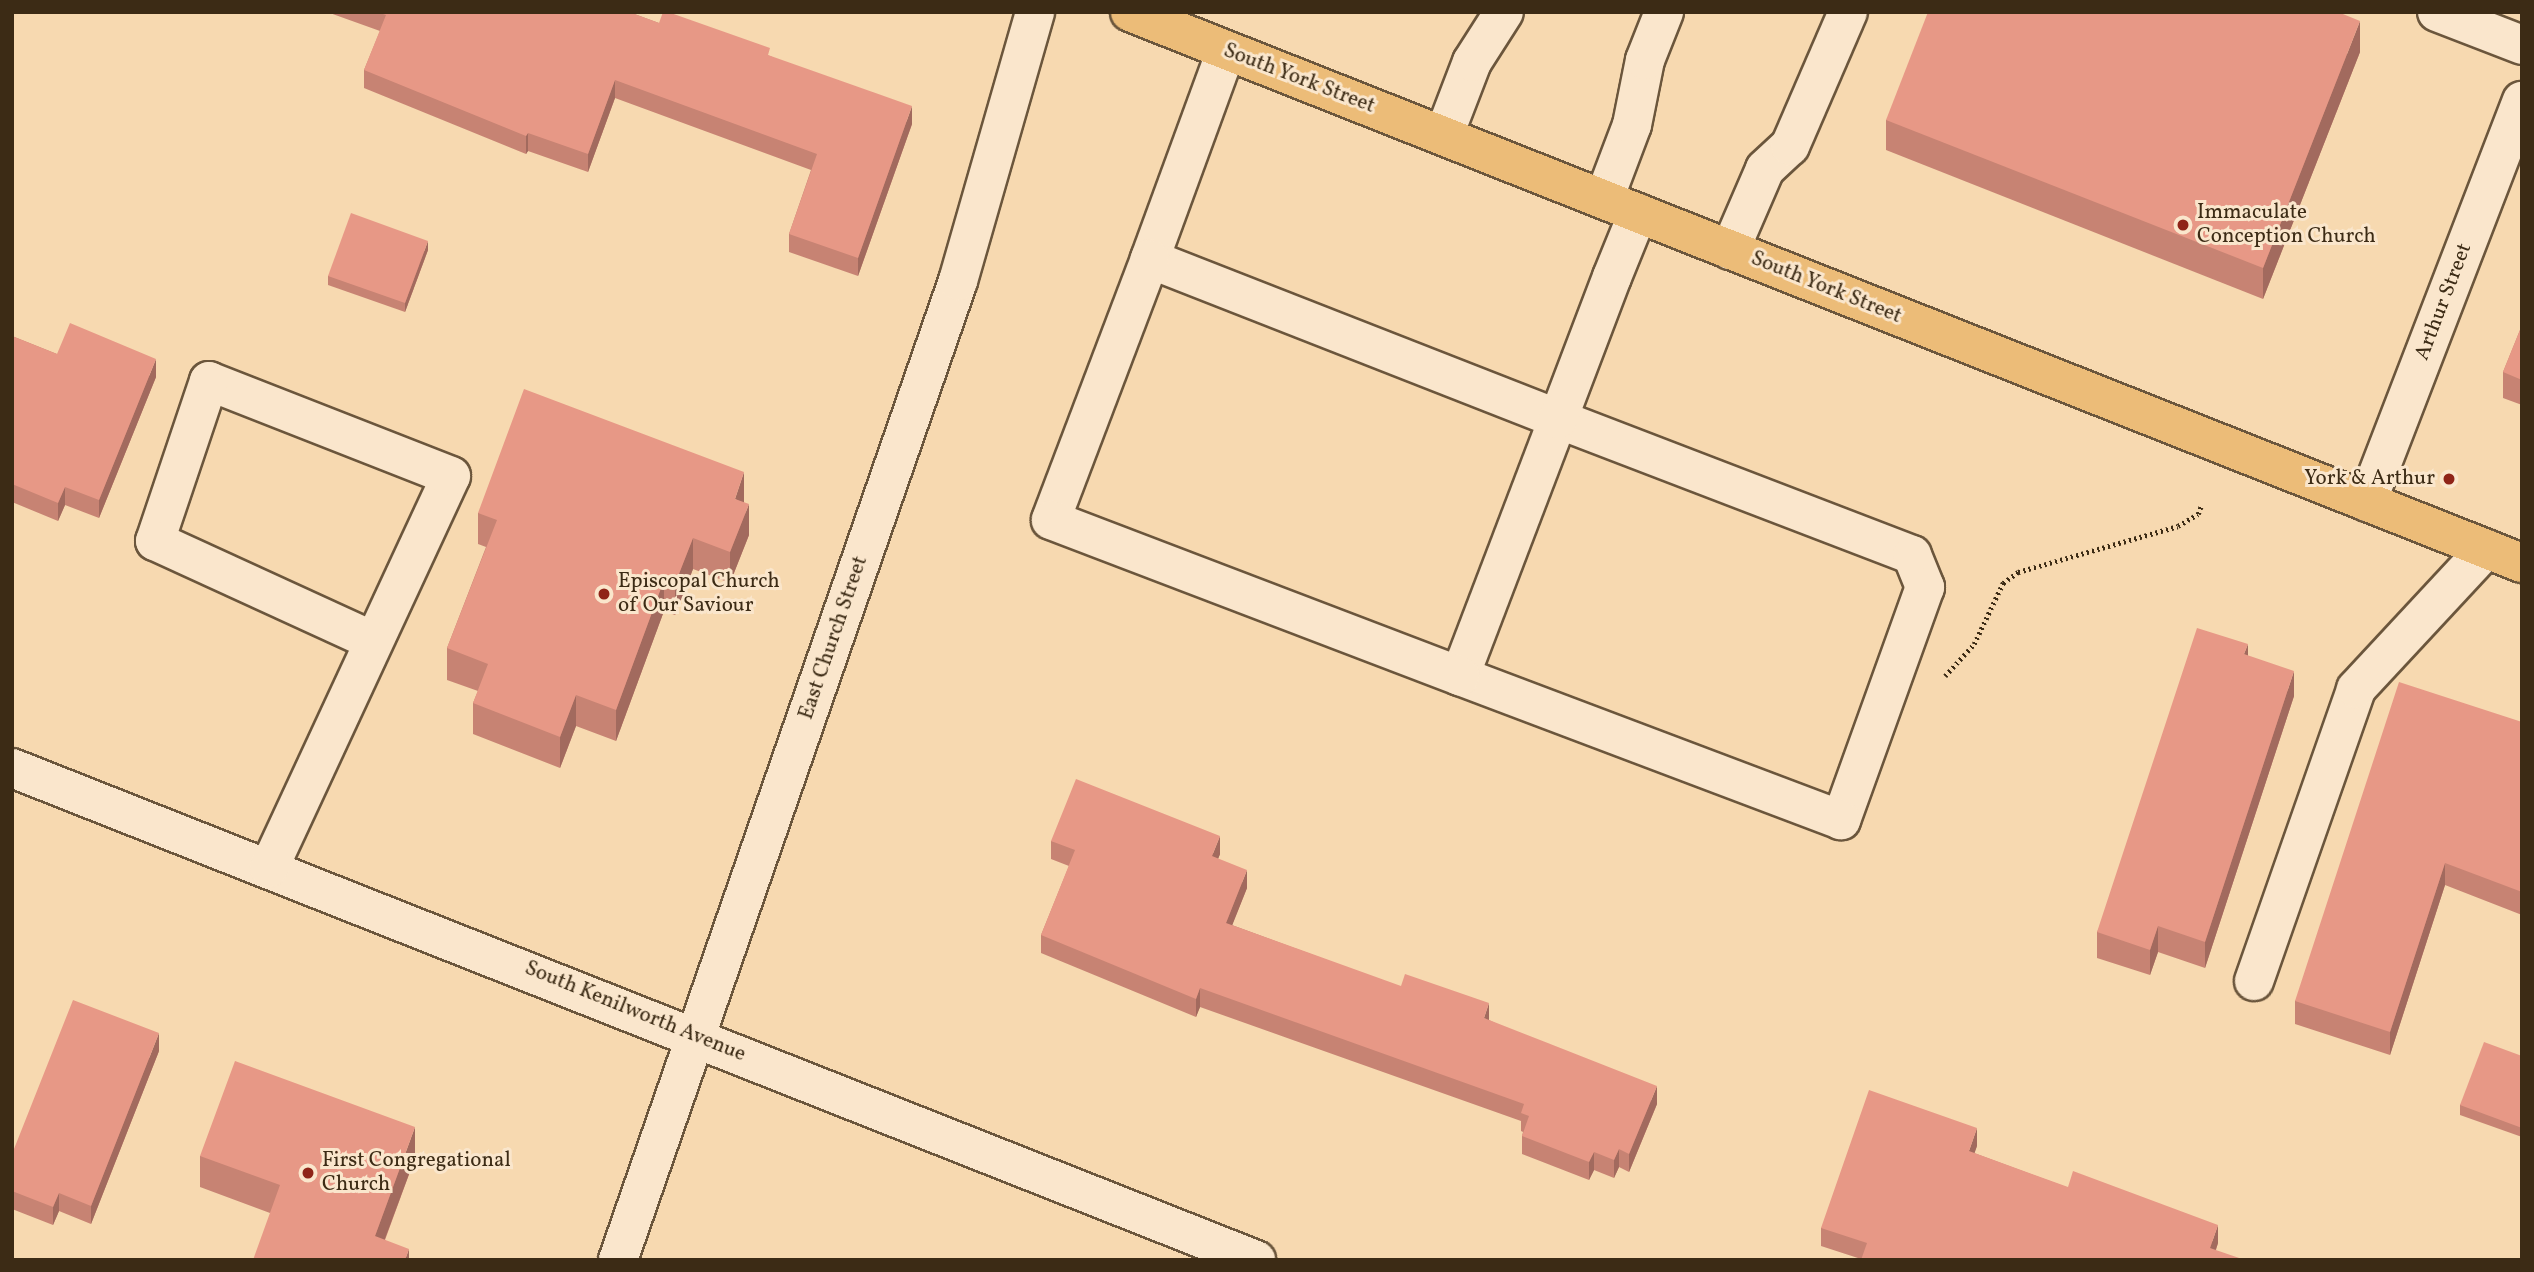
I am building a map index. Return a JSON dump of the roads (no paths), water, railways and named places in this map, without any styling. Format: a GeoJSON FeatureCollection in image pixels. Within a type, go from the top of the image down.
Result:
{"type":"FeatureCollection","features":[{"type":"Feature","properties":{"kind":"main road","name":"South York Street"},"geometry":{"type":"LineString","coordinates":[[1130,12],[2522,564]]}},
{"type":"Feature","properties":{"kind":"street","name":"East Church Street"},"geometry":{"type":"LineString","coordinates":[[618,1260],[958,281],[1035,12]]}},
{"type":"Feature","properties":{"kind":"street"},"geometry":{"type":"LineString","coordinates":[[1444,135],[1472,62],[1504,12]]}},
{"type":"Feature","properties":{"kind":"street"},"geometry":{"type":"LineString","coordinates":[[1460,676],[1558,419],[1621,206],[1632,125],[1645,60],[1664,12]]}},
{"type":"Feature","properties":{"kind":"street"},"geometry":{"type":"LineString","coordinates":[[1730,250],[1765,169],[1790,146],[1848,12]]}},
{"type":"Feature","properties":{"kind":"street"},"geometry":{"type":"LineString","coordinates":[[2437,12],[2522,45]]}},
{"type":"Feature","properties":{"kind":"street"},"geometry":{"type":"LineString","coordinates":[[1150,259],[1912,555],[1926,587],[1841,820],[1051,520],[1226,51]]}},
{"type":"Feature","properties":{"kind":"street","name":"Arthur Street"},"geometry":{"type":"LineString","coordinates":[[2367,502],[2522,101]]}},
{"type":"Feature","properties":{"kind":"street"},"geometry":{"type":"LineString","coordinates":[[269,869],[451,476],[209,381],[155,541],[373,641]]}},
{"type":"Feature","properties":{"kind":"street"},"geometry":{"type":"LineString","coordinates":[[2254,981],[2356,689],[2486,549]]}},
{"type":"Feature","properties":{"kind":"street","name":"South Kenilworth Avenue"},"geometry":{"type":"LineString","coordinates":[[12,768],[696,1036],[1256,1260]]}},
{"type":"Feature","properties":{"kind":"place","name":"Immaculate Conception Church"},"geometry":{"type":"Point","coordinates":[2183,225]}},
{"type":"Feature","properties":{"kind":"place","name":"York & Arthur"},"geometry":{"type":"Point","coordinates":[2449,479]}},
{"type":"Feature","properties":{"kind":"place","name":"Episcopal Church of Our Saviour"},"geometry":{"type":"Point","coordinates":[604,594]}},
{"type":"Feature","properties":{"kind":"place","name":"First Congregational Church"},"geometry":{"type":"Point","coordinates":[308,1173]}}]}
